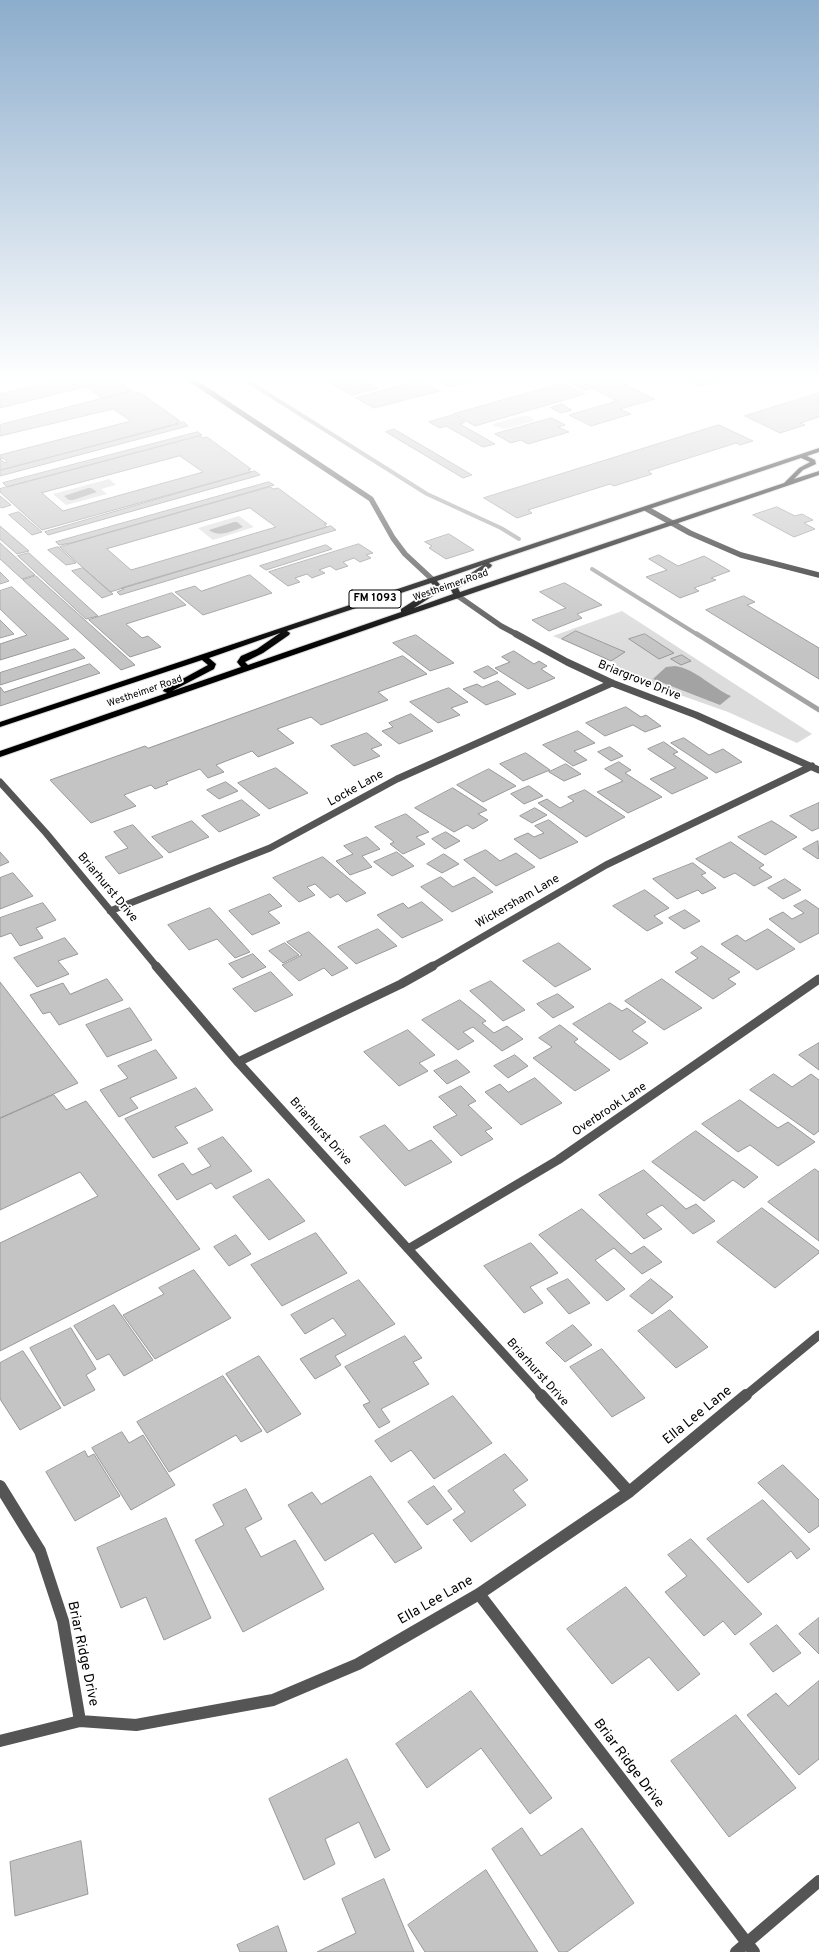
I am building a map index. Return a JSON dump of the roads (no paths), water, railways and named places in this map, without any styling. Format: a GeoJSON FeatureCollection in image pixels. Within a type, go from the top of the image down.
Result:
{"type":"FeatureCollection","features":[{"type":"Feature","properties":{"kind":"main road","name":"Westheimer Road"},"geometry":{"type":"LineString","coordinates":[[0,725],[761,470]]}},
{"type":"Feature","properties":{"kind":"main road"},"geometry":{"type":"LineString","coordinates":[[784,485],[800,470]]}},
{"type":"Feature","properties":{"kind":"main road","name":"Westheimer Road"},"geometry":{"type":"LineString","coordinates":[[0,754],[394,617],[819,473]]}},
{"type":"Feature","properties":{"kind":"main road"},"geometry":{"type":"LineString","coordinates":[[458,596],[454,588],[455,585],[467,580],[496,559]]}},
{"type":"Feature","properties":{"kind":"main road"},"geometry":{"type":"LineString","coordinates":[[394,617],[423,597],[437,590],[439,588],[433,580]]}},
{"type":"Feature","properties":{"kind":"main road"},"geometry":{"type":"LineString","coordinates":[[246,668],[241,662],[244,658],[260,651],[296,626]]}},
{"type":"Feature","properties":{"kind":"main road"},"geometry":{"type":"LineString","coordinates":[[142,705],[210,667],[212,664],[203,657]]}},
{"type":"Feature","properties":{"kind":"street"},"geometry":{"type":"LineString","coordinates":[[329,470],[371,499],[393,538],[405,554],[433,580]]}},
{"type":"Feature","properties":{"kind":"street"},"geometry":{"type":"LineString","coordinates":[[647,509],[703,539],[742,555],[819,575]]}},
{"type":"Feature","properties":{"kind":"street","name":"Briargrove Drive"},"geometry":{"type":"LineString","coordinates":[[458,596],[517,635],[567,662],[612,683],[696,715],[816,768]]}},
{"type":"Feature","properties":{"kind":"street","name":"Locke Lane"},"geometry":{"type":"LineString","coordinates":[[110,911],[270,848],[397,779],[612,683]]}},
{"type":"Feature","properties":{"kind":"street","name":"Wickersham Lane"},"geometry":{"type":"LineString","coordinates":[[238,1062],[401,984],[606,865],[816,768]]}},
{"type":"Feature","properties":{"kind":"street","name":"Briarhurst Drive"},"geometry":{"type":"LineString","coordinates":[[0,782],[46,833],[238,1062],[629,1492]]}},
{"type":"Feature","properties":{"kind":"street","name":"Overbrook Lane"},"geometry":{"type":"LineString","coordinates":[[408,1249],[558,1160],[819,979]]}},
{"type":"Feature","properties":{"kind":"street","name":"Ella Lee Lane"},"geometry":{"type":"LineString","coordinates":[[0,1741],[80,1721],[136,1725],[272,1700],[358,1664],[479,1594],[629,1492],[819,1335]]}},
{"type":"Feature","properties":{"kind":"street","name":"Briar Ridge Drive"},"geometry":{"type":"LineString","coordinates":[[0,1486],[40,1551],[63,1621],[80,1721]]}},
{"type":"Feature","properties":{"kind":"street","name":"Briar Ridge Drive"},"geometry":{"type":"LineString","coordinates":[[479,1594],[750,1948]]}},
{"type":"Feature","properties":{"kind":"street"},"geometry":{"type":"LineString","coordinates":[[736,1952],[750,1948],[819,1881]]}},
{"type":"Feature","properties":{"kind":"waterway"},"geometry":{"type":"LineString","coordinates":[[389,470],[427,494],[501,528],[519,539]]}},
{"type":"Feature","properties":{"kind":"waterway"},"geometry":{"type":"LineString","coordinates":[[592,569],[698,635]]}},
{"type":"Feature","properties":{"kind":"waterway"},"geometry":{"type":"LineString","coordinates":[[697,634],[819,710]]}}]}
